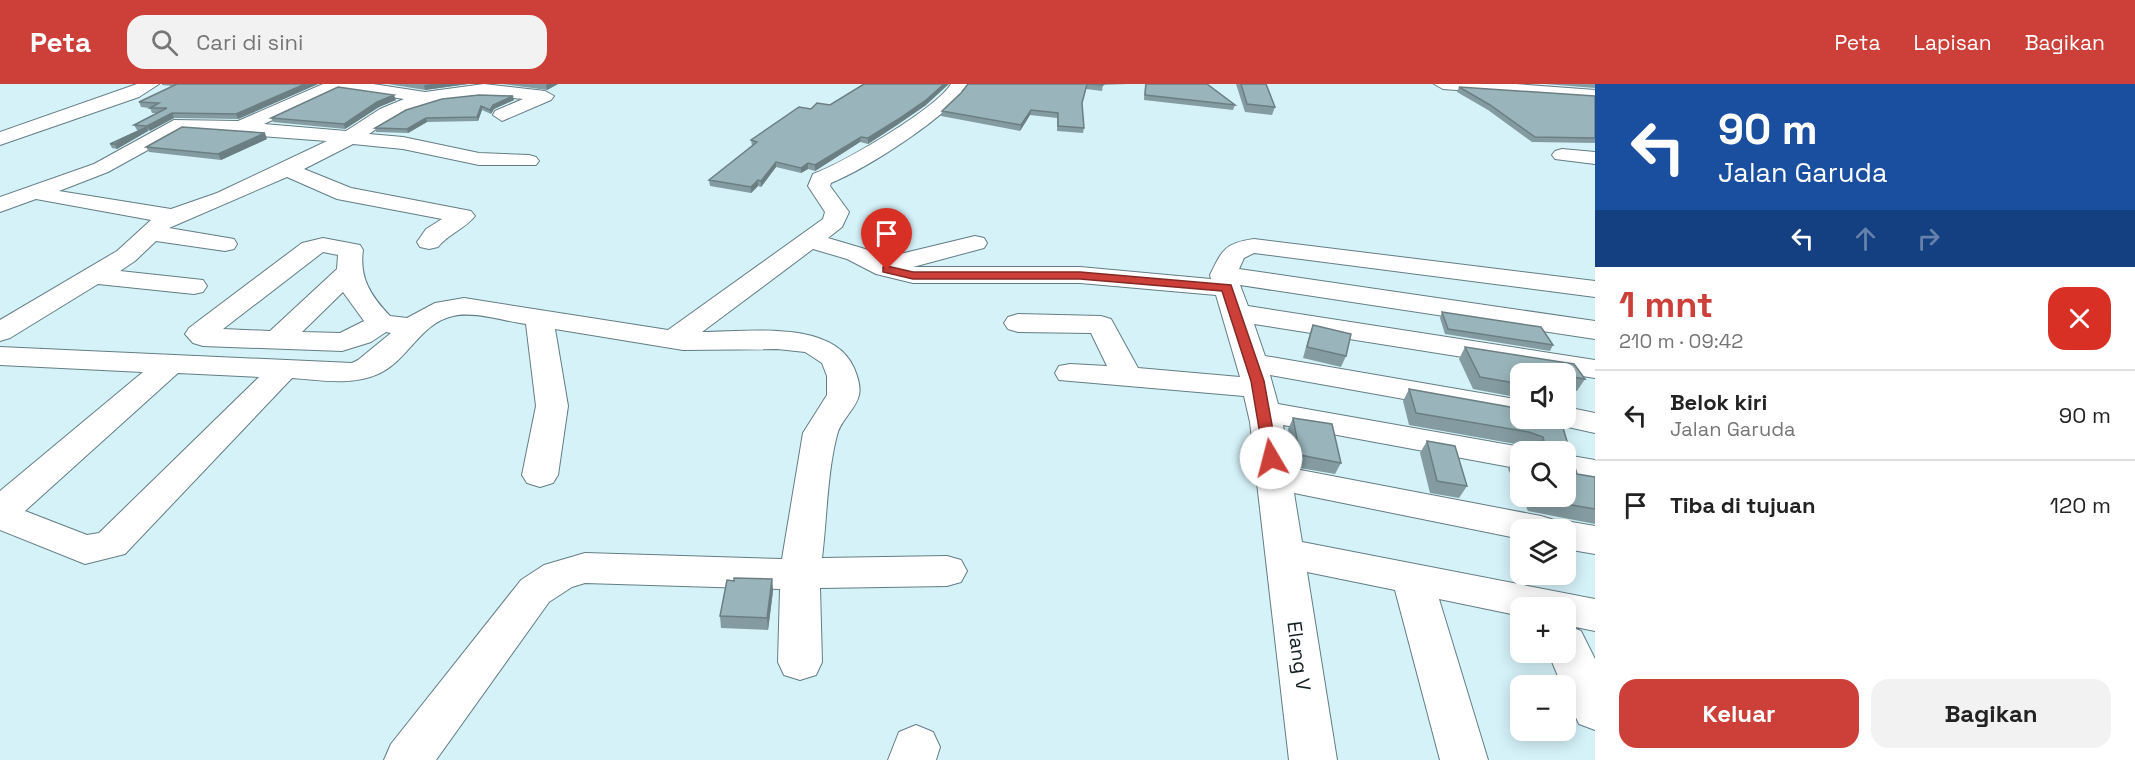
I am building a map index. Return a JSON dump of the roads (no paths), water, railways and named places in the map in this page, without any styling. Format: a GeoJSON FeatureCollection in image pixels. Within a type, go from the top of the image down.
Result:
{"type":"FeatureCollection","features":[{"type":"Feature","properties":{"kind":"street"},"geometry":{"type":"LineString","coordinates":[[0,141],[124,97],[150,84]]}},
{"type":"Feature","properties":{"kind":"street"},"geometry":{"type":"LineString","coordinates":[[241,127],[338,84],[425,97]]}},
{"type":"Feature","properties":{"kind":"street"},"geometry":{"type":"LineString","coordinates":[[676,338],[837,218],[834,207],[819,186],[821,179],[849,168],[945,103],[960,84]]}},
{"type":"Feature","properties":{"kind":"street"},"geometry":{"type":"LineString","coordinates":[[1450,84],[1595,95]]}},
{"type":"Feature","properties":{"kind":"street"},"geometry":{"type":"LineString","coordinates":[[1496,88],[1518,106]]}},
{"type":"Feature","properties":{"kind":"street"},"geometry":{"type":"LineString","coordinates":[[2,329],[126,256],[173,216],[225,198],[287,169],[349,138],[387,113],[425,97],[482,89],[546,96],[502,115]]}},
{"type":"Feature","properties":{"kind":"street"},"geometry":{"type":"LineString","coordinates":[[922,99],[945,103]]}},
{"type":"Feature","properties":{"kind":"street"},"geometry":{"type":"LineString","coordinates":[[0,205],[101,168],[181,124],[241,127],[410,144],[479,159],[529,161]]}},
{"type":"Feature","properties":{"kind":"street"},"geometry":{"type":"LineString","coordinates":[[0,141],[23,144],[78,129]]}},
{"type":"Feature","properties":{"kind":"street"},"geometry":{"type":"LineString","coordinates":[[1562,155],[1595,158]]}},
{"type":"Feature","properties":{"kind":"street"},"geometry":{"type":"LineString","coordinates":[[287,169],[345,194],[463,216],[435,234],[429,242]]}},
{"type":"Feature","properties":{"kind":"street"},"geometry":{"type":"LineString","coordinates":[[37,193],[113,208],[173,216]]}},
{"type":"Feature","properties":{"kind":"street"},"geometry":{"type":"LineString","coordinates":[[151,233],[225,244]]}},
{"type":"Feature","properties":{"kind":"street"},"geometry":{"type":"LineString","coordinates":[[810,240],[856,254],[887,270],[913,275],[1080,276],[1586,328]]}},
{"type":"Feature","properties":{"kind":"street"},"geometry":{"type":"LineString","coordinates":[[887,270],[905,260],[975,243]]}},
{"type":"Feature","properties":{"kind":"street"},"geometry":{"type":"LineString","coordinates":[[381,323],[355,291],[350,271],[351,250],[317,245],[199,334],[203,337],[362,370],[374,364],[434,311],[457,306],[676,338],[682,341],[777,340],[805,343],[828,352],[840,368],[843,395],[820,433],[800,574],[800,662]]}},
{"type":"Feature","properties":{"kind":"street"},"geometry":{"type":"LineString","coordinates":[[1229,292],[1233,254],[1242,248],[1254,246],[1595,289]]}},
{"type":"Feature","properties":{"kind":"street"},"geometry":{"type":"LineString","coordinates":[[173,362],[11,502],[6,509],[8,519],[85,550],[111,544],[281,354],[350,271]]}},
{"type":"Feature","properties":{"kind":"street"},"geometry":{"type":"LineString","coordinates":[[95,276],[194,286]]}},
{"type":"Feature","properties":{"kind":"street"},"geometry":{"type":"LineString","coordinates":[[1546,283],[1586,328],[1595,356]]}},
{"type":"Feature","properties":{"kind":"street"},"geometry":{"type":"LineString","coordinates":[[1229,292],[1595,369]]}},
{"type":"Feature","properties":{"kind":"street","name":"Elang V"},"geometry":{"type":"LineString","coordinates":[[1229,292],[1258,387],[1313,760]]}},
{"type":"Feature","properties":{"kind":"street"},"geometry":{"type":"LineString","coordinates":[[539,319],[552,406],[540,475]]}},
{"type":"Feature","properties":{"kind":"street"},"geometry":{"type":"LineString","coordinates":[[1018,322],[1101,325],[1120,358],[1126,377]]}},
{"type":"Feature","properties":{"kind":"street"},"geometry":{"type":"LineString","coordinates":[[0,356],[173,362],[281,354],[342,342],[361,336],[381,323],[414,328]]}},
{"type":"Feature","properties":{"kind":"street"},"geometry":{"type":"LineString","coordinates":[[1070,373],[1198,381],[1510,409]]}},
{"type":"Feature","properties":{"kind":"street"},"geometry":{"type":"LineString","coordinates":[[1258,387],[1510,455]]}},
{"type":"Feature","properties":{"kind":"street"},"geometry":{"type":"LineString","coordinates":[[1576,419],[1595,423]]}},
{"type":"Feature","properties":{"kind":"street"},"geometry":{"type":"LineString","coordinates":[[1576,468],[1595,472]]}},
{"type":"Feature","properties":{"kind":"street"},"geometry":{"type":"LineString","coordinates":[[1273,477],[1510,524]]}},
{"type":"Feature","properties":{"kind":"street"},"geometry":{"type":"LineString","coordinates":[[1576,536],[1595,540]]}},
{"type":"Feature","properties":{"kind":"street"},"geometry":{"type":"LineString","coordinates":[[1284,553],[1412,577],[1510,602]]}},
{"type":"Feature","properties":{"kind":"street"},"geometry":{"type":"LineString","coordinates":[[408,760],[535,591],[550,578],[585,568],[800,574],[947,571]]}},
{"type":"Feature","properties":{"kind":"street"},"geometry":{"type":"LineString","coordinates":[[1412,577],[1464,760]]}},
{"type":"Feature","properties":{"kind":"street"},"geometry":{"type":"LineString","coordinates":[[1576,614],[1595,615]]}},
{"type":"Feature","properties":{"kind":"street"},"geometry":{"type":"LineString","coordinates":[[1576,661],[1595,710]]}}]}
